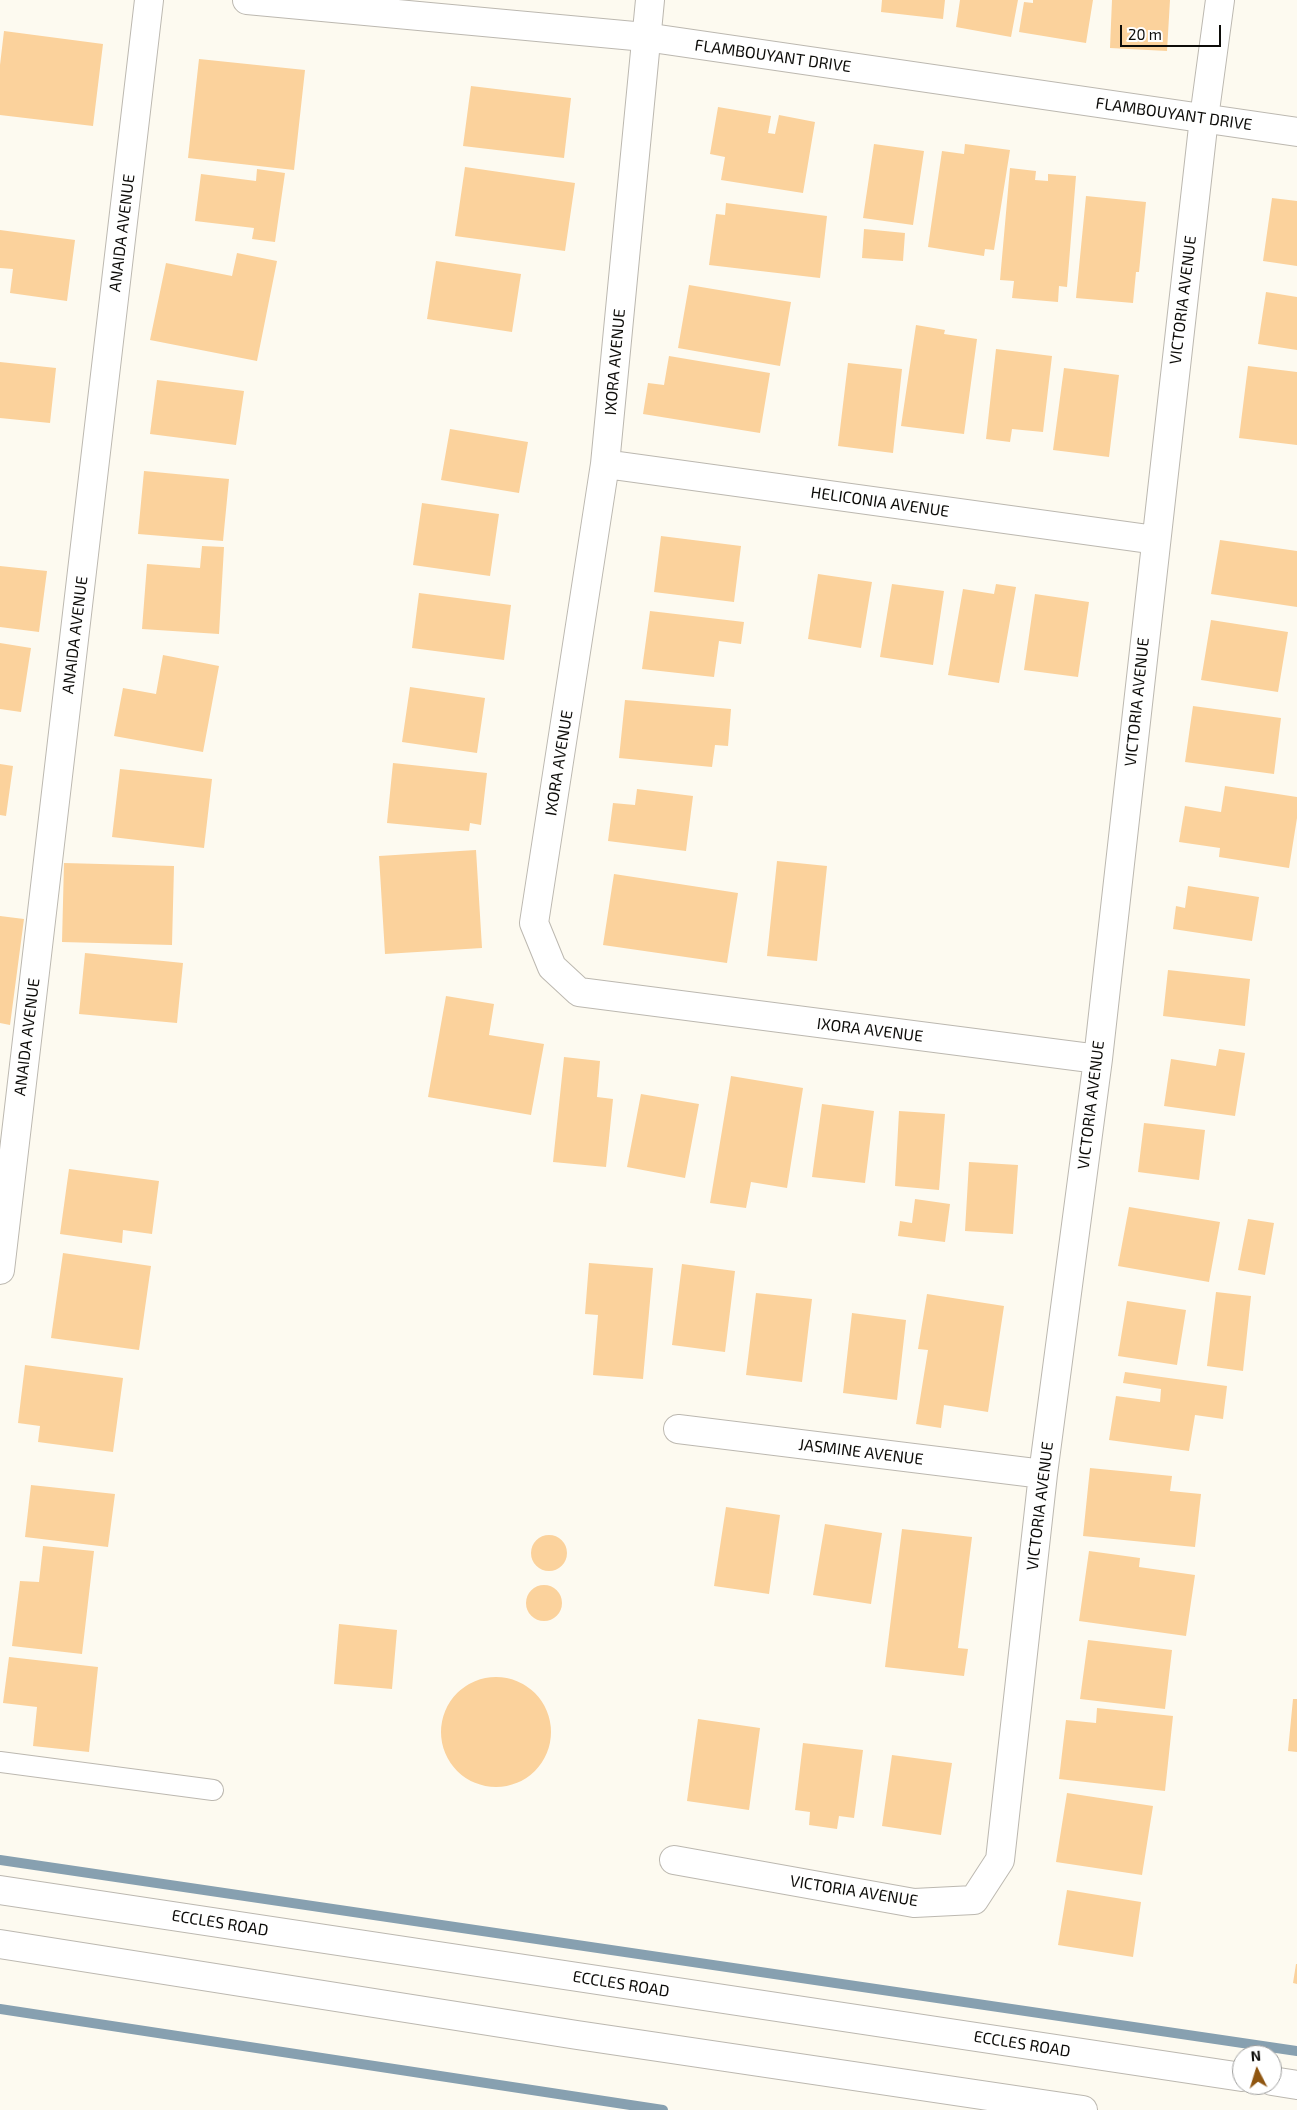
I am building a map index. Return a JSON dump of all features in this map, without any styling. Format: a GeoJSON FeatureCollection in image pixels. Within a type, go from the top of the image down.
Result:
{"type":"FeatureCollection","features":[{"type":"Feature","properties":{"kind":"street","name":"ANAIDA AVENUE"},"geometry":{"type":"LineString","coordinates":[[0,1270],[149,0]]}},
{"type":"Feature","properties":{"kind":"street","name":"FLAMBOUYANT DRIVE"},"geometry":{"type":"LineString","coordinates":[[247,0],[645,37],[1297,132]]}},
{"type":"Feature","properties":{"kind":"street","name":"IXORA AVENUE"},"geometry":{"type":"LineString","coordinates":[[650,0],[605,464],[534,923],[552,967],[579,992],[1098,1059]]}},
{"type":"Feature","properties":{"kind":"street","name":"VICTORIA AVENUE"},"geometry":{"type":"LineString","coordinates":[[674,1860],[914,1903],[974,1900],[1000,1860],[1044,1474],[1098,1059],[1204,118],[1220,0]]}},
{"type":"Feature","properties":{"kind":"street","name":"HELICONIA AVENUE"},"geometry":{"type":"LineString","coordinates":[[605,464],[1156,540]]}},
{"type":"Feature","properties":{"kind":"street","name":"JASMINE AVENUE"},"geometry":{"type":"LineString","coordinates":[[678,1429],[1044,1474]]}},
{"type":"Feature","properties":{"kind":"street","name":"ECCLES ROAD"},"geometry":{"type":"LineString","coordinates":[[0,1890],[1232,2075]]}},
{"type":"Feature","properties":{"kind":"street"},"geometry":{"type":"LineString","coordinates":[[0,1944],[577,2035],[1083,2110]]}},
{"type":"Feature","properties":{"kind":"street"},"geometry":{"type":"LineString","coordinates":[[1282,2083],[1297,2085]]}},
{"type":"Feature","properties":{"kind":"lane"},"geometry":{"type":"LineString","coordinates":[[0,1762],[213,1790]]}},
{"type":"Feature","properties":{"kind":"building"},"geometry":{"type":"Polygon","coordinates":[[[882,0],[945,0],[943,19],[881,12],[882,0]]]}},
{"type":"Feature","properties":{"kind":"building"},"geometry":{"type":"Polygon","coordinates":[[[960,0],[1018,0],[1011,37],[956,27],[960,0]]]}},
{"type":"Feature","properties":{"kind":"building"},"geometry":{"type":"Polygon","coordinates":[[[1033,0],[1093,0],[1086,43],[1019,32],[1024,2],[1033,3],[1033,0]]]}},
{"type":"Feature","properties":{"kind":"building"},"geometry":{"type":"Polygon","coordinates":[[[1112,0],[1170,0],[1167,51],[1110,48],[1112,0]]]}},
{"type":"Feature","properties":{"kind":"building"},"geometry":{"type":"Polygon","coordinates":[[[4,31],[103,44],[93,126],[0,115],[0,65],[4,31]]]}},
{"type":"Feature","properties":{"kind":"building"},"geometry":{"type":"Polygon","coordinates":[[[199,59],[305,70],[294,170],[188,158],[199,59]]]}},
{"type":"Feature","properties":{"kind":"building"},"geometry":{"type":"Polygon","coordinates":[[[471,86],[571,98],[564,158],[463,146],[471,86]]]}},
{"type":"Feature","properties":{"kind":"building"},"geometry":{"type":"Polygon","coordinates":[[[718,107],[771,116],[768,133],[775,134],[779,115],[815,122],[803,193],[721,180],[725,157],[710,154],[718,107]]]}},
{"type":"Feature","properties":{"kind":"building"},"geometry":{"type":"Polygon","coordinates":[[[874,144],[924,151],[913,225],[863,218],[874,144]]]}},
{"type":"Feature","properties":{"kind":"building"},"geometry":{"type":"Polygon","coordinates":[[[965,144],[1010,150],[994,250],[985,249],[984,256],[928,247],[942,151],[964,154],[965,144]]]}},
{"type":"Feature","properties":{"kind":"building"},"geometry":{"type":"Polygon","coordinates":[[[465,167],[575,183],[565,251],[455,236],[465,167]]]}},
{"type":"Feature","properties":{"kind":"building"},"geometry":{"type":"Polygon","coordinates":[[[1010,168],[1036,171],[1035,180],[1048,181],[1048,174],[1076,176],[1067,287],[1059,286],[1058,302],[1012,298],[1014,281],[1000,280],[1010,168]]]}},
{"type":"Feature","properties":{"kind":"building"},"geometry":{"type":"Polygon","coordinates":[[[257,169],[285,173],[275,242],[252,239],[254,228],[195,221],[201,174],[256,181],[257,169]]]}},
{"type":"Feature","properties":{"kind":"building"},"geometry":{"type":"Polygon","coordinates":[[[1086,196],[1146,202],[1139,272],[1136,272],[1133,303],[1076,298],[1086,196]]]}},
{"type":"Feature","properties":{"kind":"building"},"geometry":{"type":"Polygon","coordinates":[[[1272,198],[1297,201],[1297,266],[1263,261],[1272,198]]]}},
{"type":"Feature","properties":{"kind":"building"},"geometry":{"type":"Polygon","coordinates":[[[726,203],[827,216],[820,278],[709,265],[716,214],[725,215],[726,203]]]}},
{"type":"Feature","properties":{"kind":"building"},"geometry":{"type":"Polygon","coordinates":[[[864,229],[905,233],[903,261],[862,258],[864,229]]]}},
{"type":"Feature","properties":{"kind":"building"},"geometry":{"type":"Polygon","coordinates":[[[0,230],[75,240],[67,301],[10,293],[13,269],[0,268],[0,230]]]}},
{"type":"Feature","properties":{"kind":"building"},"geometry":{"type":"Polygon","coordinates":[[[237,253],[277,261],[257,361],[150,340],[166,263],[232,276],[237,253]]]}},
{"type":"Feature","properties":{"kind":"building"},"geometry":{"type":"Polygon","coordinates":[[[436,261],[521,274],[512,332],[427,319],[436,261]]]}},
{"type":"Feature","properties":{"kind":"building"},"geometry":{"type":"Polygon","coordinates":[[[689,285],[791,302],[780,366],[678,348],[689,285]]]}},
{"type":"Feature","properties":{"kind":"building"},"geometry":{"type":"Polygon","coordinates":[[[1266,292],[1297,297],[1297,350],[1258,344],[1266,292]]]}},
{"type":"Feature","properties":{"kind":"building"},"geometry":{"type":"Polygon","coordinates":[[[916,325],[945,330],[944,334],[977,339],[964,434],[901,426],[916,325]]]}},
{"type":"Feature","properties":{"kind":"building"},"geometry":{"type":"Polygon","coordinates":[[[996,349],[1052,356],[1043,432],[1012,429],[1010,442],[986,439],[996,349]]]}},
{"type":"Feature","properties":{"kind":"building"},"geometry":{"type":"Polygon","coordinates":[[[669,356],[770,373],[760,433],[643,414],[648,383],[664,385],[669,356]]]}},
{"type":"Feature","properties":{"kind":"building"},"geometry":{"type":"Polygon","coordinates":[[[0,362],[56,368],[50,423],[0,418],[0,362]]]}},
{"type":"Feature","properties":{"kind":"building"},"geometry":{"type":"Polygon","coordinates":[[[848,363],[902,369],[893,453],[838,446],[848,363]]]}},
{"type":"Feature","properties":{"kind":"building"},"geometry":{"type":"Polygon","coordinates":[[[1248,366],[1297,372],[1297,445],[1239,438],[1248,366]]]}},
{"type":"Feature","properties":{"kind":"building"},"geometry":{"type":"Polygon","coordinates":[[[1064,368],[1119,375],[1109,457],[1053,450],[1064,368]]]}},
{"type":"Feature","properties":{"kind":"building"},"geometry":{"type":"Polygon","coordinates":[[[157,380],[244,391],[236,445],[150,434],[157,380]]]}},
{"type":"Feature","properties":{"kind":"building"},"geometry":{"type":"Polygon","coordinates":[[[450,429],[528,442],[519,493],[441,480],[450,429]]]}},
{"type":"Feature","properties":{"kind":"building"},"geometry":{"type":"Polygon","coordinates":[[[144,471],[229,479],[223,541],[138,534],[144,471]]]}},
{"type":"Feature","properties":{"kind":"building"},"geometry":{"type":"Polygon","coordinates":[[[422,503],[499,514],[490,576],[413,565],[422,503]]]}},
{"type":"Feature","properties":{"kind":"building"},"geometry":{"type":"Polygon","coordinates":[[[661,536],[741,546],[734,602],[654,592],[661,536]]]}},
{"type":"Feature","properties":{"kind":"building"},"geometry":{"type":"Polygon","coordinates":[[[1220,540],[1297,551],[1297,607],[1211,594],[1220,540]]]}},
{"type":"Feature","properties":{"kind":"building"},"geometry":{"type":"Polygon","coordinates":[[[202,546],[224,547],[219,634],[142,629],[147,564],[200,568],[202,546]]]}},
{"type":"Feature","properties":{"kind":"building"},"geometry":{"type":"Polygon","coordinates":[[[0,566],[47,571],[39,632],[0,627],[0,566]]]}},
{"type":"Feature","properties":{"kind":"building"},"geometry":{"type":"Polygon","coordinates":[[[818,574],[872,582],[861,648],[808,639],[818,574]]]}},
{"type":"Feature","properties":{"kind":"building"},"geometry":{"type":"Polygon","coordinates":[[[892,584],[944,591],[933,665],[880,657],[892,584]]]}},
{"type":"Feature","properties":{"kind":"building"},"geometry":{"type":"Polygon","coordinates":[[[996,584],[1016,587],[999,683],[948,675],[963,589],[994,594],[996,584]]]}},
{"type":"Feature","properties":{"kind":"building"},"geometry":{"type":"Polygon","coordinates":[[[419,593],[511,605],[504,660],[412,648],[419,593]]]}},
{"type":"Feature","properties":{"kind":"building"},"geometry":{"type":"Polygon","coordinates":[[[1035,594],[1089,602],[1078,677],[1024,670],[1035,594]]]}},
{"type":"Feature","properties":{"kind":"building"},"geometry":{"type":"Polygon","coordinates":[[[650,611],[744,622],[741,644],[719,641],[714,677],[642,669],[650,611]]]}},
{"type":"Feature","properties":{"kind":"building"},"geometry":{"type":"Polygon","coordinates":[[[1211,620],[1288,632],[1278,692],[1201,680],[1211,620]]]}},
{"type":"Feature","properties":{"kind":"building"},"geometry":{"type":"Polygon","coordinates":[[[0,643],[31,648],[21,712],[0,709],[0,643]]]}},
{"type":"Feature","properties":{"kind":"building"},"geometry":{"type":"Polygon","coordinates":[[[163,655],[219,666],[203,752],[114,736],[123,688],[156,694],[163,655]]]}},
{"type":"Feature","properties":{"kind":"building"},"geometry":{"type":"Polygon","coordinates":[[[410,687],[485,698],[477,753],[402,742],[410,687]]]}},
{"type":"Feature","properties":{"kind":"building"},"geometry":{"type":"Polygon","coordinates":[[[625,700],[731,709],[728,746],[715,745],[712,767],[619,758],[625,700]]]}},
{"type":"Feature","properties":{"kind":"building"},"geometry":{"type":"Polygon","coordinates":[[[1193,706],[1281,718],[1274,774],[1185,762],[1193,706]]]}},
{"type":"Feature","properties":{"kind":"building"},"geometry":{"type":"Polygon","coordinates":[[[393,763],[487,773],[481,825],[470,823],[469,831],[387,823],[393,763]]]}},
{"type":"Feature","properties":{"kind":"building"},"geometry":{"type":"Polygon","coordinates":[[[0,764],[13,766],[6,816],[0,815],[0,764]]]}},
{"type":"Feature","properties":{"kind":"building"},"geometry":{"type":"Polygon","coordinates":[[[120,769],[212,779],[204,848],[112,837],[120,769]]]}},
{"type":"Feature","properties":{"kind":"building"},"geometry":{"type":"Polygon","coordinates":[[[1225,786],[1297,797],[1297,818],[1289,868],[1219,857],[1220,848],[1179,842],[1185,806],[1221,812],[1225,786]]]}},
{"type":"Feature","properties":{"kind":"building"},"geometry":{"type":"Polygon","coordinates":[[[637,789],[693,796],[686,851],[608,841],[613,803],[635,805],[637,789]]]}},
{"type":"Feature","properties":{"kind":"building"},"geometry":{"type":"Polygon","coordinates":[[[476,850],[482,948],[385,954],[379,856],[476,850]]]}},
{"type":"Feature","properties":{"kind":"building"},"geometry":{"type":"Polygon","coordinates":[[[777,861],[827,866],[817,961],[767,956],[777,861]]]}},
{"type":"Feature","properties":{"kind":"building"},"geometry":{"type":"Polygon","coordinates":[[[64,863],[174,866],[172,945],[62,942],[64,863]]]}},
{"type":"Feature","properties":{"kind":"building"},"geometry":{"type":"Polygon","coordinates":[[[614,874],[738,893],[727,963],[603,945],[614,874]]]}},
{"type":"Feature","properties":{"kind":"building"},"geometry":{"type":"Polygon","coordinates":[[[1188,886],[1259,897],[1252,941],[1173,929],[1176,906],[1185,908],[1188,886]]]}},
{"type":"Feature","properties":{"kind":"building"},"geometry":{"type":"Polygon","coordinates":[[[0,916],[24,919],[10,1025],[0,1023],[0,916]]]}},
{"type":"Feature","properties":{"kind":"building"},"geometry":{"type":"Polygon","coordinates":[[[85,953],[183,963],[177,1023],[79,1014],[85,953]]]}},
{"type":"Feature","properties":{"kind":"building"},"geometry":{"type":"Polygon","coordinates":[[[1168,970],[1250,979],[1245,1026],[1163,1016],[1168,970]]]}},
{"type":"Feature","properties":{"kind":"building"},"geometry":{"type":"Polygon","coordinates":[[[446,996],[494,1004],[489,1035],[544,1044],[531,1115],[428,1097],[446,996]]]}},
{"type":"Feature","properties":{"kind":"building"},"geometry":{"type":"Polygon","coordinates":[[[1219,1049],[1245,1053],[1235,1116],[1164,1106],[1171,1059],[1216,1066],[1219,1049]]]}},
{"type":"Feature","properties":{"kind":"building"},"geometry":{"type":"Polygon","coordinates":[[[564,1057],[600,1061],[597,1097],[613,1099],[606,1167],[553,1162],[564,1057]]]}},
{"type":"Feature","properties":{"kind":"building"},"geometry":{"type":"Polygon","coordinates":[[[731,1076],[803,1088],[787,1188],[751,1182],[746,1208],[710,1203],[731,1076]]]}},
{"type":"Feature","properties":{"kind":"building"},"geometry":{"type":"Polygon","coordinates":[[[641,1094],[699,1104],[685,1178],[627,1167],[641,1094]]]}},
{"type":"Feature","properties":{"kind":"building"},"geometry":{"type":"Polygon","coordinates":[[[822,1104],[874,1111],[865,1183],[812,1177],[822,1104]]]}},
{"type":"Feature","properties":{"kind":"building"},"geometry":{"type":"Polygon","coordinates":[[[899,1111],[945,1114],[939,1190],[895,1186],[899,1111]]]}},
{"type":"Feature","properties":{"kind":"building"},"geometry":{"type":"Polygon","coordinates":[[[1144,1123],[1205,1130],[1199,1180],[1138,1172],[1144,1123]]]}},
{"type":"Feature","properties":{"kind":"building"},"geometry":{"type":"Polygon","coordinates":[[[969,1162],[1018,1165],[1013,1234],[965,1231],[969,1162]]]}},
{"type":"Feature","properties":{"kind":"building"},"geometry":{"type":"Polygon","coordinates":[[[69,1169],[159,1181],[152,1234],[123,1230],[122,1243],[60,1234],[69,1169]]]}},
{"type":"Feature","properties":{"kind":"building"},"geometry":{"type":"Polygon","coordinates":[[[915,1199],[950,1204],[945,1242],[898,1236],[900,1221],[912,1223],[915,1199]]]}},
{"type":"Feature","properties":{"kind":"building"},"geometry":{"type":"Polygon","coordinates":[[[1129,1207],[1220,1222],[1209,1282],[1118,1266],[1129,1207]]]}},
{"type":"Feature","properties":{"kind":"building"},"geometry":{"type":"Polygon","coordinates":[[[1248,1219],[1274,1223],[1265,1275],[1238,1270],[1248,1219]]]}},
{"type":"Feature","properties":{"kind":"building"},"geometry":{"type":"Polygon","coordinates":[[[63,1253],[151,1266],[139,1350],[51,1338],[63,1253]]]}},
{"type":"Feature","properties":{"kind":"building"},"geometry":{"type":"Polygon","coordinates":[[[589,1263],[653,1268],[643,1379],[593,1375],[598,1315],[585,1314],[589,1263]]]}},
{"type":"Feature","properties":{"kind":"building"},"geometry":{"type":"Polygon","coordinates":[[[682,1264],[735,1271],[725,1352],[672,1345],[682,1264]]]}},
{"type":"Feature","properties":{"kind":"building"},"geometry":{"type":"Polygon","coordinates":[[[1216,1292],[1251,1296],[1243,1371],[1207,1366],[1216,1292]]]}},
{"type":"Feature","properties":{"kind":"building"},"geometry":{"type":"Polygon","coordinates":[[[756,1293],[812,1299],[802,1382],[746,1375],[756,1293]]]}},
{"type":"Feature","properties":{"kind":"building"},"geometry":{"type":"Polygon","coordinates":[[[927,1294],[1004,1306],[988,1412],[944,1405],[941,1428],[916,1424],[928,1350],[918,1349],[927,1294]]]}},
{"type":"Feature","properties":{"kind":"building"},"geometry":{"type":"Polygon","coordinates":[[[1127,1301],[1186,1310],[1177,1365],[1118,1356],[1127,1301]]]}},
{"type":"Feature","properties":{"kind":"building"},"geometry":{"type":"Polygon","coordinates":[[[852,1313],[906,1320],[897,1400],[843,1393],[852,1313]]]}},
{"type":"Feature","properties":{"kind":"building"},"geometry":{"type":"Polygon","coordinates":[[[25,1365],[123,1378],[113,1452],[38,1442],[40,1426],[18,1423],[25,1365]]]}},
{"type":"Feature","properties":{"kind":"building"},"geometry":{"type":"Polygon","coordinates":[[[1125,1372],[1227,1386],[1223,1419],[1195,1415],[1189,1451],[1109,1440],[1116,1396],[1160,1402],[1161,1389],[1123,1383],[1125,1372]]]}},
{"type":"Feature","properties":{"kind":"building"},"geometry":{"type":"Polygon","coordinates":[[[1090,1468],[1172,1476],[1170,1491],[1201,1494],[1195,1547],[1083,1536],[1090,1468]]]}},
{"type":"Feature","properties":{"kind":"building"},"geometry":{"type":"Polygon","coordinates":[[[31,1485],[115,1494],[108,1547],[25,1537],[31,1485]]]}},
{"type":"Feature","properties":{"kind":"building"},"geometry":{"type":"Polygon","coordinates":[[[726,1507],[780,1515],[769,1594],[714,1586],[726,1507]]]}},
{"type":"Feature","properties":{"kind":"building"},"geometry":{"type":"Polygon","coordinates":[[[825,1524],[882,1533],[871,1604],[813,1595],[825,1524]]]}},
{"type":"Feature","properties":{"kind":"building"},"geometry":{"type":"Polygon","coordinates":[[[902,1529],[972,1537],[958,1648],[968,1649],[964,1676],[885,1667],[902,1529]]]}},
{"type":"Feature","properties":{"kind":"building"},"geometry":{"type":"Polygon","coordinates":[[[549,1535],[561,1541],[567,1553],[561,1565],[549,1571],[537,1565],[531,1553],[537,1541],[549,1535]]]}},
{"type":"Feature","properties":{"kind":"building"},"geometry":{"type":"Polygon","coordinates":[[[43,1546],[94,1551],[82,1654],[12,1646],[20,1581],[39,1582],[43,1546]]]}},
{"type":"Feature","properties":{"kind":"building"},"geometry":{"type":"Polygon","coordinates":[[[1089,1551],[1140,1558],[1139,1567],[1195,1575],[1186,1636],[1079,1621],[1089,1551]]]}},
{"type":"Feature","properties":{"kind":"building"},"geometry":{"type":"Polygon","coordinates":[[[544,1585],[556,1591],[562,1603],[556,1615],[544,1621],[532,1615],[526,1603],[532,1591],[544,1585]]]}},
{"type":"Feature","properties":{"kind":"building"},"geometry":{"type":"Polygon","coordinates":[[[339,1624],[397,1630],[392,1689],[334,1684],[339,1624]]]}},
{"type":"Feature","properties":{"kind":"building"},"geometry":{"type":"Polygon","coordinates":[[[1088,1640],[1172,1650],[1165,1709],[1080,1699],[1088,1640]]]}},
{"type":"Feature","properties":{"kind":"building"},"geometry":{"type":"Polygon","coordinates":[[[9,1657],[98,1667],[89,1752],[33,1746],[37,1707],[3,1703],[9,1657]]]}},
{"type":"Feature","properties":{"kind":"building"},"geometry":{"type":"Polygon","coordinates":[[[496,1677],[517,1681],[535,1693],[547,1711],[551,1732],[547,1753],[535,1771],[517,1783],[496,1787],[475,1783],[457,1771],[445,1753],[441,1732],[445,1711],[457,1693],[475,1681],[496,1677]]]}},
{"type":"Feature","properties":{"kind":"building"},"geometry":{"type":"Polygon","coordinates":[[[1293,1699],[1297,1699],[1297,1752],[1288,1751],[1293,1699]]]}},
{"type":"Feature","properties":{"kind":"building"},"geometry":{"type":"Polygon","coordinates":[[[1097,1708],[1173,1716],[1165,1791],[1059,1779],[1066,1720],[1096,1723],[1097,1708]]]}},
{"type":"Feature","properties":{"kind":"building"},"geometry":{"type":"Polygon","coordinates":[[[698,1719],[760,1728],[749,1810],[687,1801],[698,1719]]]}},
{"type":"Feature","properties":{"kind":"building"},"geometry":{"type":"Polygon","coordinates":[[[803,1743],[863,1750],[854,1818],[839,1816],[837,1829],[809,1825],[810,1812],[795,1810],[803,1743]]]}},
{"type":"Feature","properties":{"kind":"building"},"geometry":{"type":"Polygon","coordinates":[[[892,1755],[952,1763],[941,1835],[882,1826],[892,1755]]]}},
{"type":"Feature","properties":{"kind":"building"},"geometry":{"type":"Polygon","coordinates":[[[1067,1793],[1153,1806],[1142,1875],[1056,1862],[1067,1793]]]}},
{"type":"Feature","properties":{"kind":"building"},"geometry":{"type":"Polygon","coordinates":[[[1067,1890],[1141,1902],[1133,1957],[1058,1945],[1067,1890]]]}},
{"type":"Feature","properties":{"kind":"building"},"geometry":{"type":"Polygon","coordinates":[[[1297,1964],[1297,1984],[1293,1983],[1297,1964]]]}},
{"type":"Feature","properties":{"kind":"waterway"},"geometry":{"type":"LineString","coordinates":[[0,1860],[1297,2051]]}},
{"type":"Feature","properties":{"kind":"waterway"},"geometry":{"type":"LineString","coordinates":[[0,2009],[663,2110]]}}]}
